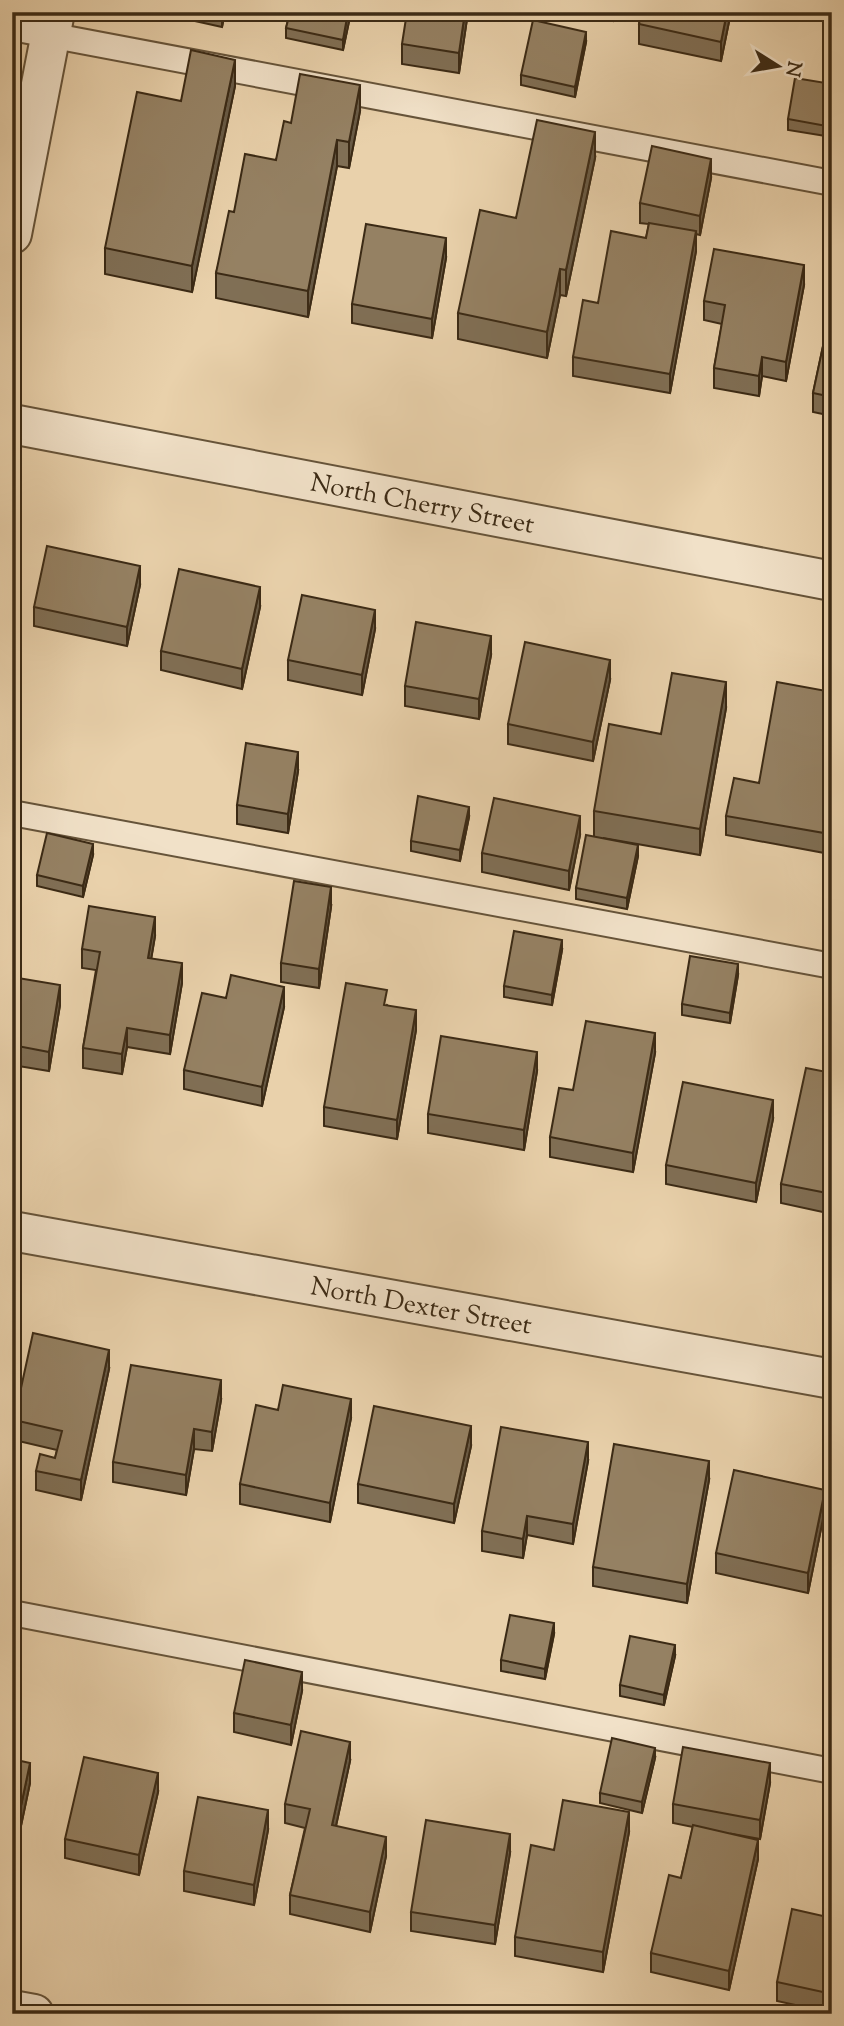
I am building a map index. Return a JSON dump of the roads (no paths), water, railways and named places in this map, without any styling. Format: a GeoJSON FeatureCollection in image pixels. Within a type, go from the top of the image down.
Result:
{"type":"FeatureCollection","features":[{"type":"Feature","properties":{"kind":"street"},"geometry":{"type":"LineString","coordinates":[[12,233],[53,24]]}},
{"type":"Feature","properties":{"kind":"street","name":"North Cherry Street"},"geometry":{"type":"LineString","coordinates":[[12,424],[832,581]]}},
{"type":"Feature","properties":{"kind":"street","name":"North Dexter Street"},"geometry":{"type":"LineString","coordinates":[[12,1231],[832,1379]]}},
{"type":"Feature","properties":{"kind":"street"},"geometry":{"type":"LineString","coordinates":[[12,2010],[34,2014]]}},
{"type":"Feature","properties":{"kind":"lane"},"geometry":{"type":"LineString","coordinates":[[12,28],[53,24],[832,183]]}},
{"type":"Feature","properties":{"kind":"lane"},"geometry":{"type":"LineString","coordinates":[[12,813],[832,967]]}},
{"type":"Feature","properties":{"kind":"lane"},"geometry":{"type":"LineString","coordinates":[[12,1614],[832,1771]]}}]}
